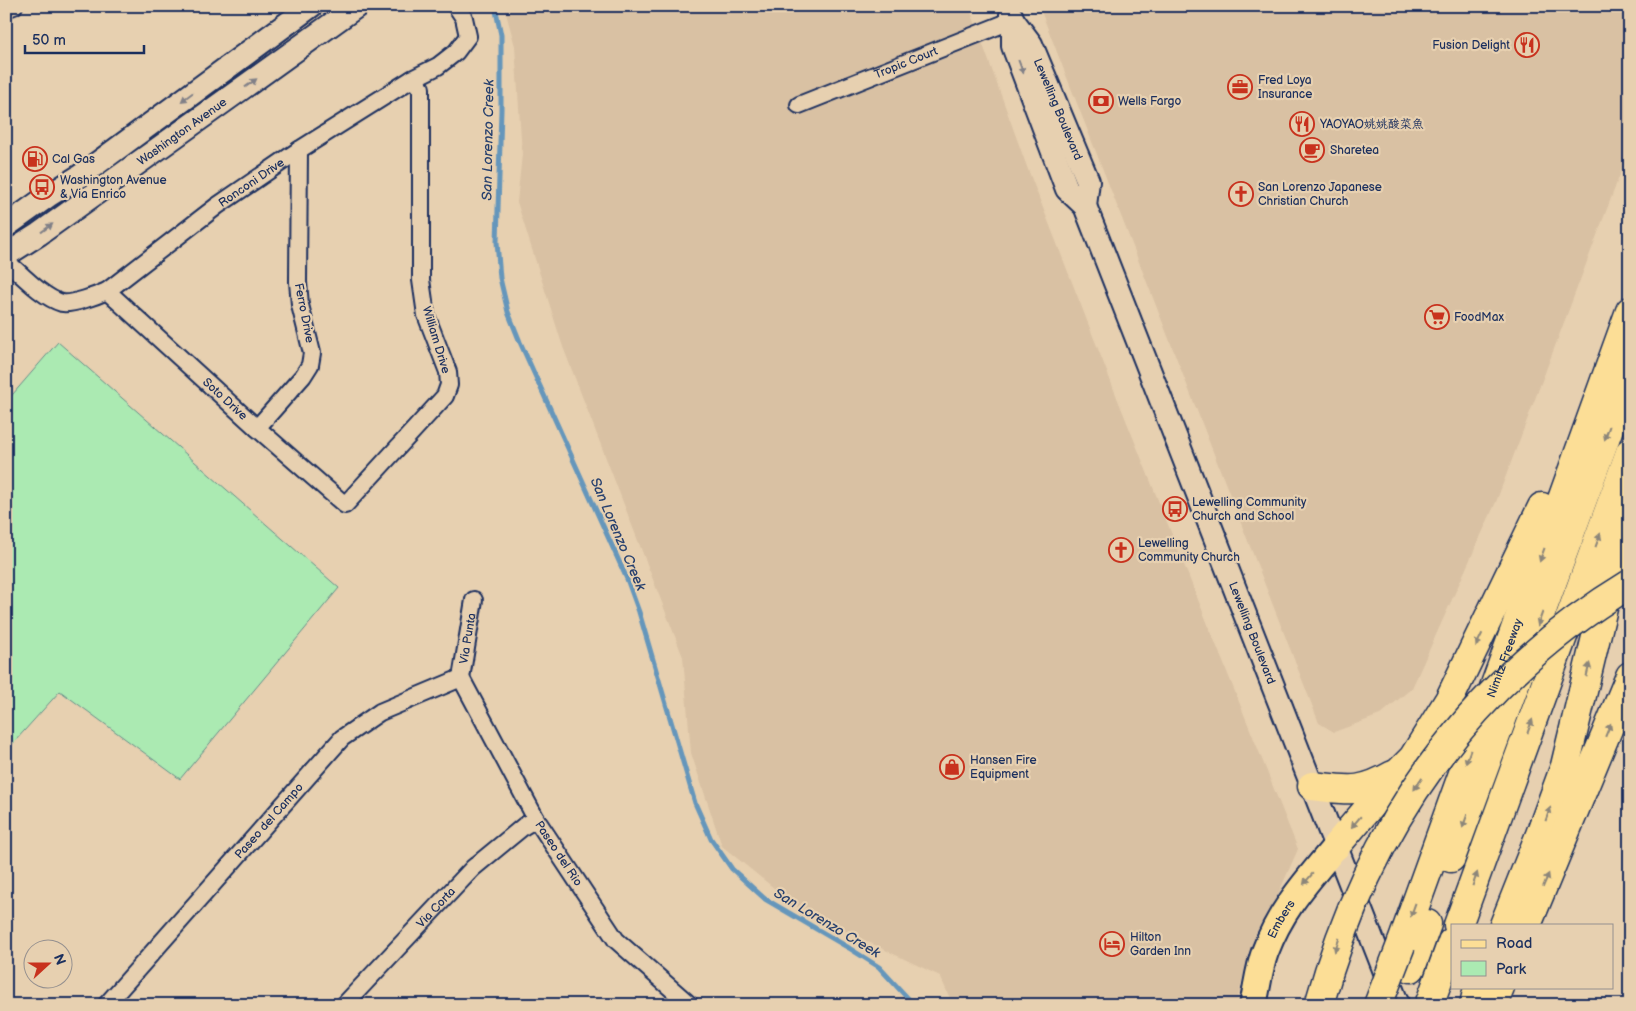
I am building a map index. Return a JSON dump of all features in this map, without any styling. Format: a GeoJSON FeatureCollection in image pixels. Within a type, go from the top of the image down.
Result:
{"type":"FeatureCollection","features":[{"type":"Feature","properties":{"kind":"highway"},"geometry":{"type":"LineString","coordinates":[[1336,846],[1413,758],[1449,700],[1540,514],[1599,353],[1630,290]]}},
{"type":"Feature","properties":{"kind":"highway","name":"Nimitz Freeway"},"geometry":{"type":"LineString","coordinates":[[1378,1005],[1406,956],[1630,311]]}},
{"type":"Feature","properties":{"kind":"highway"},"geometry":{"type":"LineString","coordinates":[[1398,1005],[1406,956],[1630,371]]}},
{"type":"Feature","properties":{"kind":"highway"},"geometry":{"type":"LineString","coordinates":[[1458,924],[1630,452]]}},
{"type":"Feature","properties":{"kind":"highway"},"geometry":{"type":"LineString","coordinates":[[1504,924],[1565,766],[1630,496]]}},
{"type":"Feature","properties":{"kind":"highway"},"geometry":{"type":"LineString","coordinates":[[1319,1005],[1336,946],[1365,877],[1391,827],[1432,764],[1476,710],[1526,661],[1580,617],[1630,584]]}},
{"type":"Feature","properties":{"kind":"highway"},"geometry":{"type":"LineString","coordinates":[[1527,924],[1630,676]]}},
{"type":"Feature","properties":{"kind":"highway"},"geometry":{"type":"LineString","coordinates":[[1312,786],[1350,791],[1374,786],[1399,772]]}},
{"type":"Feature","properties":{"kind":"highway"},"geometry":{"type":"LineString","coordinates":[[1429,1005],[1451,945]]}},
{"type":"Feature","properties":{"kind":"highway"},"geometry":{"type":"LineString","coordinates":[[1474,1005],[1478,988]]}},
{"type":"Feature","properties":{"kind":"highway"},"geometry":{"type":"LineString","coordinates":[[1493,1005],[1500,988]]}},
{"type":"Feature","properties":{"kind":"main road","name":"Washington Avenue"},"geometry":{"type":"LineString","coordinates":[[6,226],[80,176],[311,6]]}},
{"type":"Feature","properties":{"kind":"main road","name":"Washington Avenue"},"geometry":{"type":"LineString","coordinates":[[6,255],[45,230],[357,6]]}},
{"type":"Feature","properties":{"kind":"main road","name":"Lewelling Boulevard"},"geometry":{"type":"LineString","coordinates":[[1010,13],[1013,46],[1068,189],[1085,206],[1398,1005]]}},
{"type":"Feature","properties":{"kind":"main road","name":"Embers"},"geometry":{"type":"LineString","coordinates":[[1253,1005],[1264,954],[1282,914],[1294,896],[1336,846]]}},
{"type":"Feature","properties":{"kind":"street"},"geometry":{"type":"LineString","coordinates":[[6,9],[14,6]]}},
{"type":"Feature","properties":{"kind":"street","name":"Ronconi Drive"},"geometry":{"type":"LineString","coordinates":[[6,261],[47,296],[63,303],[92,297],[107,291],[217,206],[299,150],[412,79],[438,66],[456,52],[468,36],[464,18],[456,6]]}},
{"type":"Feature","properties":{"kind":"street","name":"Tropic Court"},"geometry":{"type":"LineString","coordinates":[[799,105],[1010,13]]}},
{"type":"Feature","properties":{"kind":"street","name":"William Drive"},"geometry":{"type":"LineString","coordinates":[[345,504],[445,396],[449,384],[448,372],[426,315],[421,280],[421,88],[412,79]]}},
{"type":"Feature","properties":{"kind":"street","name":"Ferro Drive"},"geometry":{"type":"LineString","coordinates":[[257,428],[303,376],[310,364],[312,353],[300,304],[298,282],[299,150]]}},
{"type":"Feature","properties":{"kind":"street","name":"Soto Drive"},"geometry":{"type":"LineString","coordinates":[[107,291],[257,428],[345,504]]}},
{"type":"Feature","properties":{"kind":"street","name":"Via Punta"},"geometry":{"type":"LineString","coordinates":[[462,678],[474,600]]}},
{"type":"Feature","properties":{"kind":"street","name":"Paseo del Rio"},"geometry":{"type":"LineString","coordinates":[[462,678],[536,819],[616,940],[690,1005]]}},
{"type":"Feature","properties":{"kind":"street","name":"Paseo del Campo"},"geometry":{"type":"LineString","coordinates":[[106,1005],[342,738],[380,712],[462,678]]}},
{"type":"Feature","properties":{"kind":"street","name":"Via Corta"},"geometry":{"type":"LineString","coordinates":[[344,1005],[473,868],[524,826],[536,819]]}},
{"type":"Feature","properties":{"kind":"shaded area"},"geometry":{"type":"Polygon","coordinates":[[[504,6],[969,6],[1027,167],[1298,849],[1245,970],[1236,1005],[953,1005],[940,976],[801,910],[722,846],[691,753],[683,657],[563,347],[517,202],[522,154],[515,46],[504,6]]]}},
{"type":"Feature","properties":{"kind":"shaded area"},"geometry":{"type":"Polygon","coordinates":[[[1039,6],[1630,6],[1630,148],[1496,502],[1412,688],[1380,715],[1334,732],[1319,723],[1039,6]]]}},
{"type":"Feature","properties":{"kind":"green space"},"geometry":{"type":"Polygon","coordinates":[[[58,342],[339,588],[180,779],[60,691],[6,751],[6,402],[58,342]]]}},
{"type":"Feature","properties":{"kind":"waterway","name":"San Lorenzo Creek"},"geometry":{"type":"LineString","coordinates":[[495,6],[501,35],[497,242],[500,278],[508,312],[627,579],[639,612],[695,803],[711,839],[732,869],[765,899],[879,967],[914,1005]]}},
{"type":"Feature","properties":{"kind":"place","name":"Fusion Delight"},"geometry":{"type":"Point","coordinates":[1527,45]}},
{"type":"Feature","properties":{"kind":"place","name":"Fred Loya Insurance"},"geometry":{"type":"Point","coordinates":[1240,87]}},
{"type":"Feature","properties":{"kind":"place","name":"Wells Fargo"},"geometry":{"type":"Point","coordinates":[1101,101]}},
{"type":"Feature","properties":{"kind":"place","name":"YAOYAO姚姚酸菜魚"},"geometry":{"type":"Point","coordinates":[1302,124]}},
{"type":"Feature","properties":{"kind":"place","name":"Sharetea"},"geometry":{"type":"Point","coordinates":[1312,150]}},
{"type":"Feature","properties":{"kind":"place","name":"Cal Gas"},"geometry":{"type":"Point","coordinates":[35,159]}},
{"type":"Feature","properties":{"kind":"place","name":"Washington Avenue & Via Enrico"},"geometry":{"type":"Point","coordinates":[42,187]}},
{"type":"Feature","properties":{"kind":"place","name":"San Lorenzo Japanese Christian Church"},"geometry":{"type":"Point","coordinates":[1241,194]}},
{"type":"Feature","properties":{"kind":"place","name":"FoodMax"},"geometry":{"type":"Point","coordinates":[1437,317]}},
{"type":"Feature","properties":{"kind":"place","name":"Lewelling Community Church and School"},"geometry":{"type":"Point","coordinates":[1175,509]}},
{"type":"Feature","properties":{"kind":"place","name":"Lewelling Community Church"},"geometry":{"type":"Point","coordinates":[1121,550]}},
{"type":"Feature","properties":{"kind":"place","name":"Hansen Fire Equipment"},"geometry":{"type":"Point","coordinates":[952,767]}},
{"type":"Feature","properties":{"kind":"place","name":"Hilton Garden Inn"},"geometry":{"type":"Point","coordinates":[1112,944]}}]}
